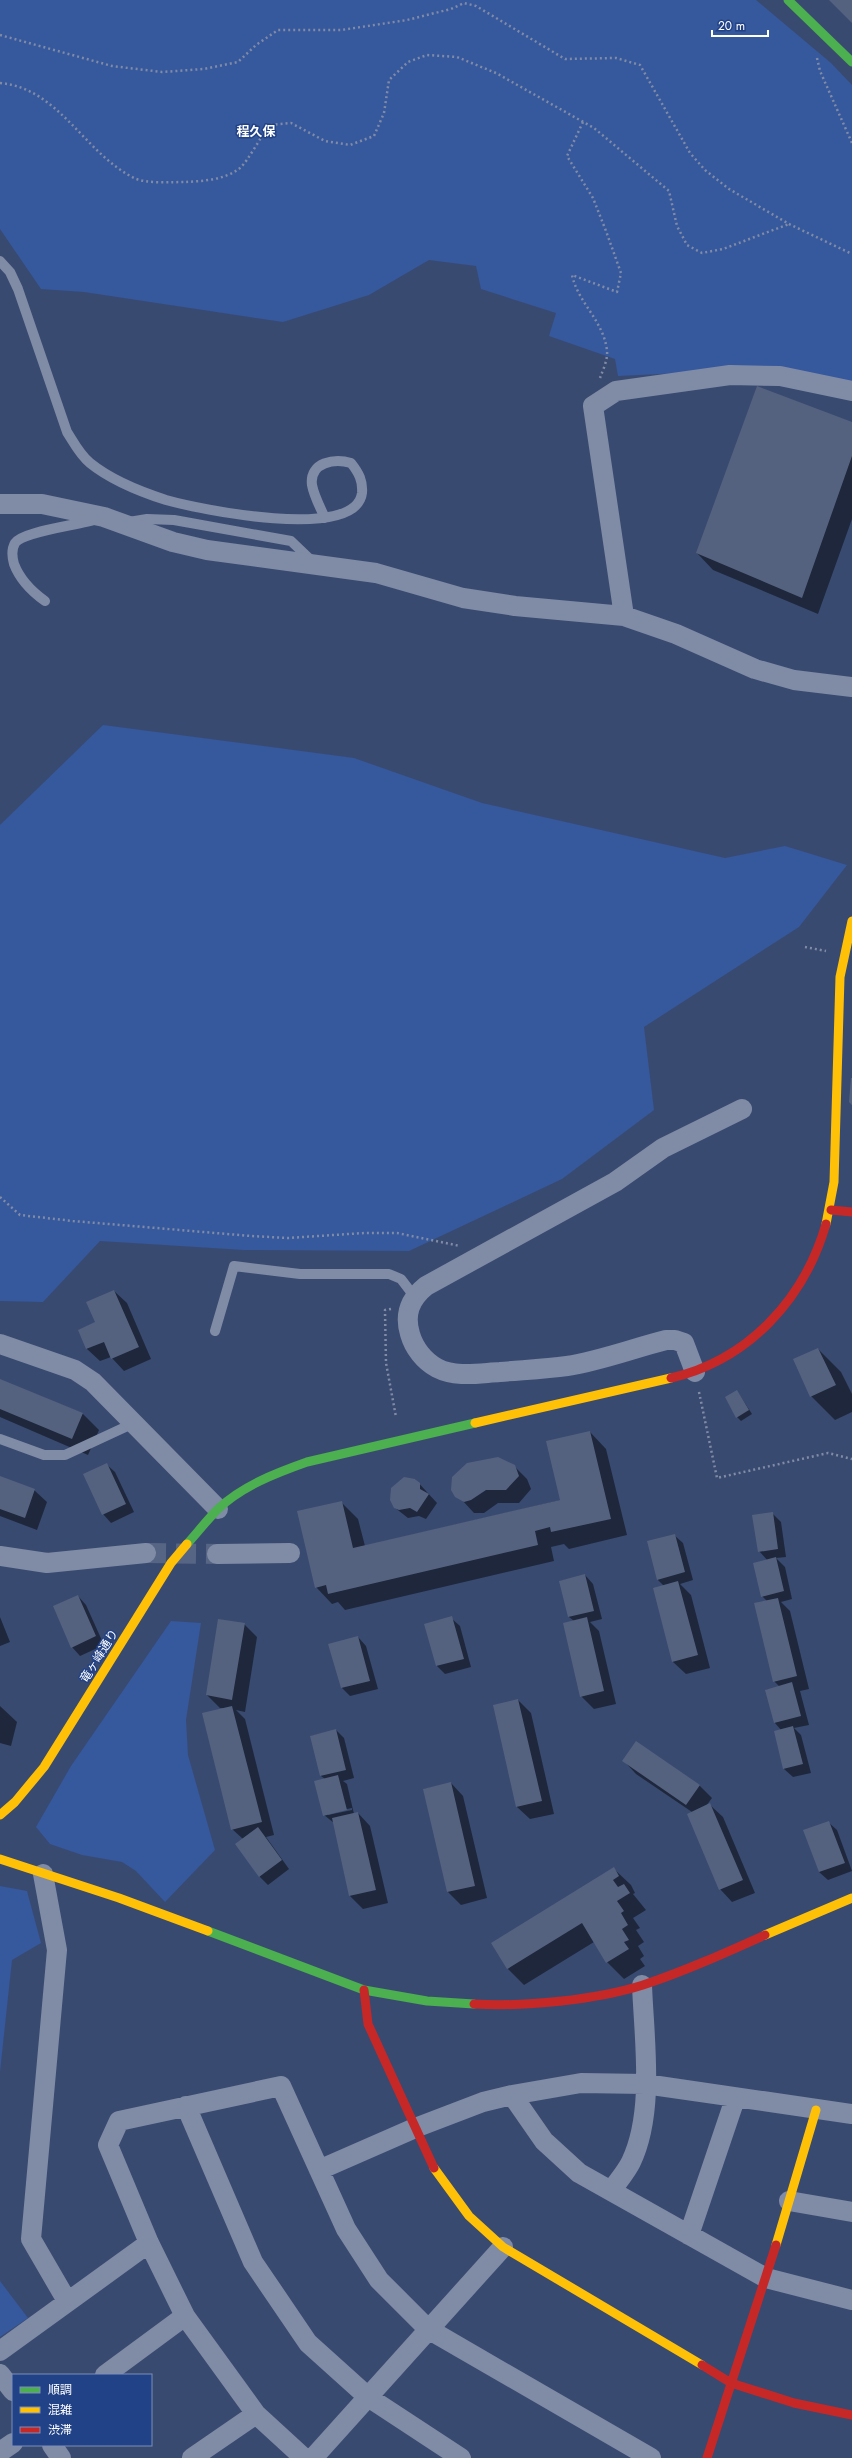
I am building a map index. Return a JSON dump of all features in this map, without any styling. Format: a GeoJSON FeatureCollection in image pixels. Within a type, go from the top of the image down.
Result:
{"type":"FeatureCollection","features":[{"type":"Feature","properties":{"kind":"street"},"geometry":{"type":"LineString","coordinates":[[788,0],[852,62]]}},
{"type":"Feature","properties":{"kind":"street"},"geometry":{"type":"LineString","coordinates":[[624,616],[593,406],[616,391],[730,375],[780,376],[852,391]]}},
{"type":"Feature","properties":{"kind":"street"},"geometry":{"type":"LineString","coordinates":[[0,504],[42,504],[104,517],[172,542],[207,550],[376,573],[483,601],[515,606],[624,616],[676,634],[755,669],[794,680],[852,688]]}},
{"type":"Feature","properties":{"kind":"street","name":"竜ヶ峰通り"},"geometry":{"type":"LineString","coordinates":[[0,1815],[15,1802],[44,1767],[171,1562],[218,1509],[240,1492],[258,1481],[307,1462],[696,1380],[738,1351],[779,1316],[798,1290],[816,1256],[831,1210],[834,1182],[840,977],[852,921]]}},
{"type":"Feature","properties":{"kind":"street"},"geometry":{"type":"LineString","coordinates":[[696,1380],[684,1343],[676,1340],[666,1340],[567,1366],[473,1374],[453,1374],[437,1368],[414,1347],[408,1317],[414,1296],[426,1286],[485,1252],[615,1182],[663,1148],[742,1109]]}},
{"type":"Feature","properties":{"kind":"street"},"geometry":{"type":"LineString","coordinates":[[831,1210],[852,1212]]}},
{"type":"Feature","properties":{"kind":"street"},"geometry":{"type":"LineString","coordinates":[[0,1344],[75,1370],[93,1382],[218,1509]]}},
{"type":"Feature","properties":{"kind":"street"},"geometry":{"type":"LineString","coordinates":[[0,1556],[47,1563],[146,1553]]}},
{"type":"Feature","properties":{"kind":"street"},"geometry":{"type":"LineString","coordinates":[[217,1554],[290,1553]]}},
{"type":"Feature","properties":{"kind":"street"},"geometry":{"type":"LineString","coordinates":[[0,1859],[119,1898],[364,1990],[427,2001],[494,2005],[570,2000],[642,1985],[703,1962],[852,1898]]}},
{"type":"Feature","properties":{"kind":"street"},"geometry":{"type":"LineString","coordinates":[[43,1874],[57,1950],[31,2238],[67,2301]]}},
{"type":"Feature","properties":{"kind":"street"},"geometry":{"type":"LineString","coordinates":[[612,2190],[631,2162],[642,2130],[645,2084],[642,1985]]}},
{"type":"Feature","properties":{"kind":"street"},"geometry":{"type":"LineString","coordinates":[[364,1990],[368,2024],[435,2170],[469,2216],[502,2248],[731,2383],[794,2403],[852,2415]]}},
{"type":"Feature","properties":{"kind":"street"},"geometry":{"type":"LineString","coordinates":[[319,2170],[415,2128],[483,2102],[512,2094],[581,2083],[645,2084],[735,2099],[852,2114]]}},
{"type":"Feature","properties":{"kind":"street"},"geometry":{"type":"LineString","coordinates":[[304,2458],[256,2414],[185,2316],[149,2243],[108,2145],[119,2121],[282,2086],[346,2229],[379,2280],[428,2329],[650,2458]]}},
{"type":"Feature","properties":{"kind":"street"},"geometry":{"type":"LineString","coordinates":[[512,2094],[544,2141],[579,2173],[612,2190],[766,2278],[852,2300]]}},
{"type":"Feature","properties":{"kind":"street"},"geometry":{"type":"LineString","coordinates":[[689,2234],[735,2099]]}},
{"type":"Feature","properties":{"kind":"street"},"geometry":{"type":"LineString","coordinates":[[186,2106],[253,2262],[308,2343],[368,2397],[461,2458]]}},
{"type":"Feature","properties":{"kind":"street"},"geometry":{"type":"LineString","coordinates":[[707,2458],[766,2278],[816,2110]]}},
{"type":"Feature","properties":{"kind":"street"},"geometry":{"type":"LineString","coordinates":[[789,2201],[852,2212]]}},
{"type":"Feature","properties":{"kind":"street"},"geometry":{"type":"LineString","coordinates":[[0,2351],[149,2243]]}},
{"type":"Feature","properties":{"kind":"street"},"geometry":{"type":"LineString","coordinates":[[313,2458],[502,2248]]}},
{"type":"Feature","properties":{"kind":"street"},"geometry":{"type":"LineString","coordinates":[[106,2374],[185,2316]]}},
{"type":"Feature","properties":{"kind":"street"},"geometry":{"type":"LineString","coordinates":[[0,2374],[12,2390]]}},
{"type":"Feature","properties":{"kind":"street"},"geometry":{"type":"LineString","coordinates":[[192,2458],[256,2414]]}},
{"type":"Feature","properties":{"kind":"street"},"geometry":{"type":"LineString","coordinates":[[0,2452],[12,2444]]}},
{"type":"Feature","properties":{"kind":"street"},"geometry":{"type":"LineString","coordinates":[[53,2446],[61,2458]]}},
{"type":"Feature","properties":{"kind":"lane"},"geometry":{"type":"LineString","coordinates":[[0,261],[10,272],[18,289],[67,432],[89,463],[113,478],[167,500],[230,513],[303,519],[325,518],[344,514],[356,508],[361,500],[362,485],[359,472],[351,463],[330,460],[320,466],[314,473],[312,484],[325,518]]}},
{"type":"Feature","properties":{"kind":"lane"},"geometry":{"type":"LineString","coordinates":[[227,529],[230,513]]}},
{"type":"Feature","properties":{"kind":"lane"},"geometry":{"type":"LineString","coordinates":[[45,600],[30,590],[17,572],[12,556],[15,543],[26,536],[80,525],[104,517]]}},
{"type":"Feature","properties":{"kind":"lane"},"geometry":{"type":"LineString","coordinates":[[123,523],[147,519],[174,520],[291,541],[316,564]]}},
{"type":"Feature","properties":{"kind":"lane"},"geometry":{"type":"LineString","coordinates":[[214,1331],[234,1266],[300,1274],[389,1274],[401,1279],[414,1296]]}},
{"type":"Feature","properties":{"kind":"lane"},"geometry":{"type":"LineString","coordinates":[[0,1439],[44,1455],[65,1455],[134,1423]]}},
{"type":"Feature","properties":{"kind":"path"},"geometry":{"type":"LineString","coordinates":[[0,35],[112,66],[162,72],[204,70],[238,62],[256,45],[278,30],[341,30],[407,20],[451,9],[464,3],[476,6],[565,59],[616,58],[640,65],[690,153],[705,170],[729,189],[789,224],[852,254]]}},
{"type":"Feature","properties":{"kind":"path"},"geometry":{"type":"LineString","coordinates":[[812,22],[820,71],[852,143]]}},
{"type":"Feature","properties":{"kind":"path"},"geometry":{"type":"LineString","coordinates":[[0,83],[35,92],[65,118],[96,151],[135,178],[167,182],[213,180],[240,168],[269,124],[291,123],[325,141],[350,145],[374,136],[384,113],[389,80],[408,62],[427,55],[457,57],[496,73],[600,133],[669,191],[678,226],[687,245],[702,253],[723,249],[789,224]]}},
{"type":"Feature","properties":{"kind":"path"},"geometry":{"type":"LineString","coordinates":[[583,122],[567,156],[593,198],[621,273],[617,292],[572,275],[575,289],[598,322],[608,352],[593,406]]}},
{"type":"Feature","properties":{"kind":"path"},"geometry":{"type":"LineString","coordinates":[[805,947],[829,951]]}},
{"type":"Feature","properties":{"kind":"path"},"geometry":{"type":"LineString","coordinates":[[0,1197],[20,1215],[73,1221],[288,1238],[364,1233],[397,1233],[485,1252]]}},
{"type":"Feature","properties":{"kind":"path"},"geometry":{"type":"LineString","coordinates":[[385,1310],[386,1363],[396,1417]]}},
{"type":"Feature","properties":{"kind":"path"},"geometry":{"type":"LineString","coordinates":[[696,1380],[717,1478],[828,1453],[852,1459]]}},
{"type":"Feature","properties":{"kind":"shaded area"},"geometry":{"type":"Polygon","coordinates":[[[0,0],[756,0],[831,63],[852,85],[852,394],[746,370],[618,376],[615,359],[549,336],[556,313],[481,289],[476,266],[429,260],[369,295],[283,322],[84,292],[41,289],[0,229],[0,0]]]}},
{"type":"Feature","properties":{"kind":"shaded area"},"geometry":{"type":"Polygon","coordinates":[[[103,725],[354,758],[482,803],[725,858],[785,846],[847,865],[799,927],[644,1027],[654,1110],[562,1179],[409,1251],[244,1250],[100,1241],[43,1302],[0,1301],[0,825],[103,725]]]}},
{"type":"Feature","properties":{"kind":"shaded area"},"geometry":{"type":"Polygon","coordinates":[[[171,1621],[201,1623],[186,1720],[188,1755],[215,1850],[165,1902],[136,1871],[122,1862],[82,1855],[50,1844],[36,1827],[71,1766],[171,1621]]]}},
{"type":"Feature","properties":{"kind":"shaded area"},"geometry":{"type":"Polygon","coordinates":[[[0,1886],[27,1891],[41,1943],[12,1960],[0,2072],[0,1886]]]}},
{"type":"Feature","properties":{"kind":"shaded area"},"geometry":{"type":"Polygon","coordinates":[[[0,2281],[28,2318],[0,2337],[0,2281]]]}},
{"type":"Feature","properties":{"kind":"building"},"geometry":{"type":"Polygon","coordinates":[[[829,0],[852,0],[852,23],[829,0]]]}},
{"type":"Feature","properties":{"kind":"building"},"geometry":{"type":"Polygon","coordinates":[[[757,386],[852,422],[852,456],[802,598],[696,553],[757,386]]]}},
{"type":"Feature","properties":{"kind":"building"},"geometry":{"type":"Polygon","coordinates":[[[852,1078],[852,1105],[849,1102],[852,1078]]]}},
{"type":"Feature","properties":{"kind":"building"},"geometry":{"type":"Polygon","coordinates":[[[114,1290],[139,1347],[111,1359],[104,1342],[86,1349],[78,1330],[95,1322],[86,1302],[114,1290]]]}},
{"type":"Feature","properties":{"kind":"building"},"geometry":{"type":"Polygon","coordinates":[[[818,1348],[836,1385],[810,1397],[793,1359],[818,1348]]]}},
{"type":"Feature","properties":{"kind":"building"},"geometry":{"type":"Polygon","coordinates":[[[0,1379],[83,1413],[72,1439],[0,1409],[0,1379]]]}},
{"type":"Feature","properties":{"kind":"building"},"geometry":{"type":"Polygon","coordinates":[[[737,1390],[749,1410],[736,1418],[725,1397],[737,1390]]]}},
{"type":"Feature","properties":{"kind":"building"},"geometry":{"type":"Polygon","coordinates":[[[590,1431],[611,1519],[551,1532],[550,1527],[535,1531],[538,1545],[328,1594],[326,1585],[315,1588],[297,1511],[342,1501],[353,1548],[560,1500],[546,1441],[590,1431]]]}},
{"type":"Feature","properties":{"kind":"building"},"geometry":{"type":"Polygon","coordinates":[[[498,1457],[515,1465],[519,1476],[506,1490],[486,1490],[471,1500],[464,1502],[455,1497],[451,1490],[452,1477],[467,1463],[498,1457]]]}},
{"type":"Feature","properties":{"kind":"building"},"geometry":{"type":"Polygon","coordinates":[[[107,1463],[126,1504],[102,1515],[83,1474],[107,1463]]]}},
{"type":"Feature","properties":{"kind":"building"},"geometry":{"type":"Polygon","coordinates":[[[0,1476],[35,1489],[25,1518],[0,1509],[0,1476]]]}},
{"type":"Feature","properties":{"kind":"building"},"geometry":{"type":"Polygon","coordinates":[[[404,1477],[415,1479],[420,1483],[420,1489],[429,1494],[417,1512],[410,1508],[399,1510],[394,1508],[390,1500],[391,1488],[404,1477]]]}},
{"type":"Feature","properties":{"kind":"building"},"geometry":{"type":"Polygon","coordinates":[[[773,1512],[778,1549],[758,1552],[752,1515],[773,1512]]]}},
{"type":"Feature","properties":{"kind":"building"},"geometry":{"type":"Polygon","coordinates":[[[675,1534],[685,1572],[657,1580],[647,1541],[675,1534]]]}},
{"type":"Feature","properties":{"kind":"building"},"geometry":{"type":"Polygon","coordinates":[[[776,1557],[784,1591],[761,1597],[753,1563],[776,1557]]]}},
{"type":"Feature","properties":{"kind":"building"},"geometry":{"type":"Polygon","coordinates":[[[585,1574],[594,1611],[568,1617],[559,1581],[585,1574]]]}},
{"type":"Feature","properties":{"kind":"building"},"geometry":{"type":"Polygon","coordinates":[[[678,1581],[698,1655],[672,1662],[653,1588],[678,1581]]]}},
{"type":"Feature","properties":{"kind":"building"},"geometry":{"type":"Polygon","coordinates":[[[78,1595],[96,1636],[71,1648],[53,1606],[78,1595]]]}},
{"type":"Feature","properties":{"kind":"building"},"geometry":{"type":"Polygon","coordinates":[[[778,1598],[797,1676],[773,1682],[754,1603],[778,1598]]]}},
{"type":"Feature","properties":{"kind":"building"},"geometry":{"type":"Polygon","coordinates":[[[452,1616],[464,1659],[436,1666],[424,1624],[452,1616]]]}},
{"type":"Feature","properties":{"kind":"building"},"geometry":{"type":"Polygon","coordinates":[[[587,1617],[604,1691],[580,1697],[563,1623],[587,1617]]]}},
{"type":"Feature","properties":{"kind":"building"},"geometry":{"type":"Polygon","coordinates":[[[218,1619],[245,1623],[232,1700],[206,1695],[218,1619]]]}},
{"type":"Feature","properties":{"kind":"building"},"geometry":{"type":"Polygon","coordinates":[[[358,1636],[370,1681],[341,1688],[328,1644],[358,1636]]]}},
{"type":"Feature","properties":{"kind":"building"},"geometry":{"type":"Polygon","coordinates":[[[792,1682],[801,1716],[774,1723],[765,1690],[792,1682]]]}},
{"type":"Feature","properties":{"kind":"building"},"geometry":{"type":"Polygon","coordinates":[[[518,1699],[542,1801],[516,1807],[493,1705],[518,1699]]]}},
{"type":"Feature","properties":{"kind":"building"},"geometry":{"type":"Polygon","coordinates":[[[232,1706],[262,1822],[231,1830],[202,1713],[232,1706]]]}},
{"type":"Feature","properties":{"kind":"building"},"geometry":{"type":"Polygon","coordinates":[[[793,1726],[803,1764],[783,1769],[774,1731],[793,1726]]]}},
{"type":"Feature","properties":{"kind":"building"},"geometry":{"type":"Polygon","coordinates":[[[336,1729],[346,1770],[320,1776],[310,1736],[336,1729]]]}},
{"type":"Feature","properties":{"kind":"building"},"geometry":{"type":"Polygon","coordinates":[[[636,1741],[700,1785],[686,1805],[622,1761],[636,1741]]]}},
{"type":"Feature","properties":{"kind":"building"},"geometry":{"type":"Polygon","coordinates":[[[338,1775],[347,1810],[323,1816],[314,1781],[338,1775]]]}},
{"type":"Feature","properties":{"kind":"building"},"geometry":{"type":"Polygon","coordinates":[[[451,1782],[475,1886],[447,1892],[423,1789],[451,1782]]]}},
{"type":"Feature","properties":{"kind":"building"},"geometry":{"type":"Polygon","coordinates":[[[710,1803],[743,1880],[719,1890],[687,1814],[710,1803]]]}},
{"type":"Feature","properties":{"kind":"building"},"geometry":{"type":"Polygon","coordinates":[[[358,1812],[376,1890],[349,1896],[332,1818],[358,1812]]]}},
{"type":"Feature","properties":{"kind":"building"},"geometry":{"type":"Polygon","coordinates":[[[829,1821],[845,1863],[819,1872],[803,1830],[829,1821]]]}},
{"type":"Feature","properties":{"kind":"building"},"geometry":{"type":"Polygon","coordinates":[[[258,1827],[282,1860],[259,1877],[235,1844],[258,1827]]]}},
{"type":"Feature","properties":{"kind":"building"},"geometry":{"type":"Polygon","coordinates":[[[614,1867],[619,1876],[613,1880],[618,1887],[624,1884],[630,1893],[617,1901],[624,1911],[621,1913],[628,1925],[622,1929],[629,1940],[624,1942],[629,1949],[606,1963],[582,1923],[507,1969],[491,1943],[614,1867]]]}},
{"type":"Feature","properties":{"kind":"tunnel"},"geometry":{"type":"LineString","coordinates":[[146,1553],[217,1554]]}},
{"type":"Feature","properties":{"kind":"traffic: fast"},"geometry":{"type":"LineString","coordinates":[[788,0],[852,62]]}},
{"type":"Feature","properties":{"kind":"traffic: fast"},"geometry":{"type":"LineString","coordinates":[[187,1544],[214,1513],[227,1501],[260,1481],[283,1471],[307,1462],[475,1423]]}},
{"type":"Feature","properties":{"kind":"traffic: fast"},"geometry":{"type":"LineString","coordinates":[[208,1931],[364,1990],[427,2001],[474,2004]]}},
{"type":"Feature","properties":{"kind":"traffic: slow"},"geometry":{"type":"LineString","coordinates":[[826,1224],[834,1182],[840,977],[852,921]]}},
{"type":"Feature","properties":{"kind":"traffic: slow"},"geometry":{"type":"LineString","coordinates":[[475,1423],[671,1378]]}},
{"type":"Feature","properties":{"kind":"traffic: slow"},"geometry":{"type":"LineString","coordinates":[[0,1815],[15,1802],[44,1767],[171,1563],[187,1544]]}},
{"type":"Feature","properties":{"kind":"traffic: slow"},"geometry":{"type":"LineString","coordinates":[[0,1859],[119,1898],[208,1931]]}},
{"type":"Feature","properties":{"kind":"traffic: slow"},"geometry":{"type":"LineString","coordinates":[[765,1935],[852,1898]]}},
{"type":"Feature","properties":{"kind":"traffic: slow"},"geometry":{"type":"LineString","coordinates":[[776,2245],[816,2110]]}},
{"type":"Feature","properties":{"kind":"traffic: slow"},"geometry":{"type":"LineString","coordinates":[[434,2168],[469,2216],[503,2247],[702,2365]]}},
{"type":"Feature","properties":{"kind":"traffic: jam"},"geometry":{"type":"LineString","coordinates":[[831,1210],[852,1212]]}},
{"type":"Feature","properties":{"kind":"traffic: jam"},"geometry":{"type":"LineString","coordinates":[[671,1378],[699,1369],[725,1357],[748,1341],[769,1323],[788,1301],[803,1278],[816,1252],[826,1224]]}},
{"type":"Feature","properties":{"kind":"traffic: jam"},"geometry":{"type":"LineString","coordinates":[[474,2004],[494,2005],[537,2003],[604,1995],[643,1985],[674,1974],[765,1935]]}},
{"type":"Feature","properties":{"kind":"traffic: jam"},"geometry":{"type":"LineString","coordinates":[[364,1990],[368,2024],[434,2168]]}},
{"type":"Feature","properties":{"kind":"traffic: jam"},"geometry":{"type":"LineString","coordinates":[[707,2458],[776,2245]]}},
{"type":"Feature","properties":{"kind":"traffic: jam"},"geometry":{"type":"LineString","coordinates":[[702,2365],[731,2383],[794,2403],[852,2415]]}},
{"type":"Feature","properties":{"kind":"district","name":"程久保"},"geometry":{"type":"Point","coordinates":[256,131]}}]}
